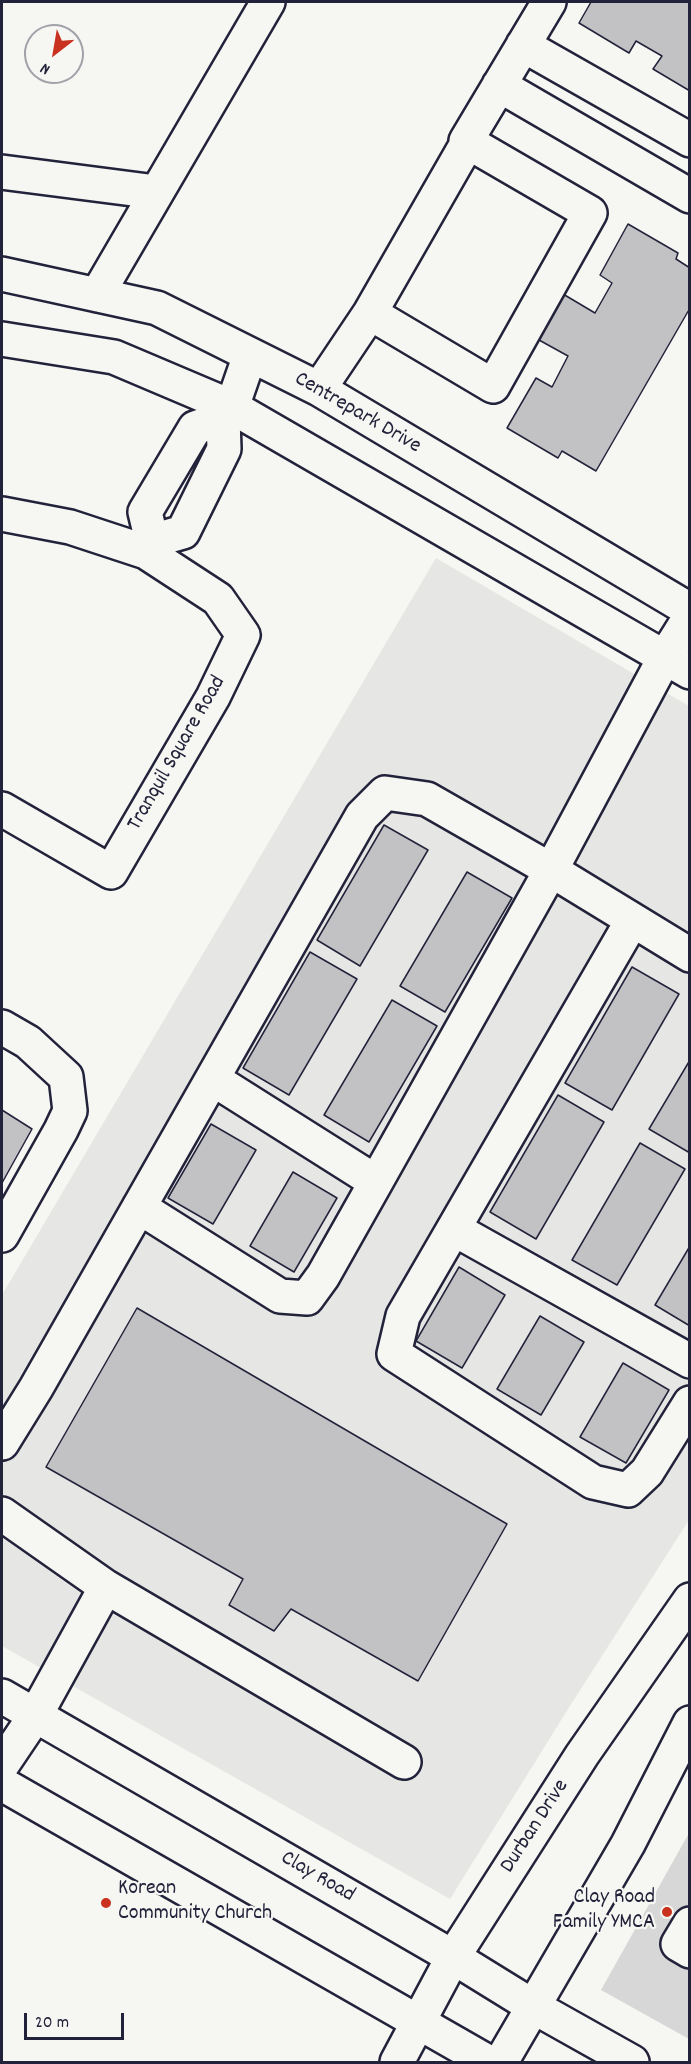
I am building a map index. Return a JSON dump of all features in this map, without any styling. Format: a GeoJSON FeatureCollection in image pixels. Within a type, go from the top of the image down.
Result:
{"type":"FeatureCollection","features":[{"type":"Feature","properties":{"kind":"street"},"geometry":{"type":"LineString","coordinates":[[98,295],[268,2]]}},
{"type":"Feature","properties":{"kind":"street"},"geometry":{"type":"LineString","coordinates":[[319,389],[370,313],[468,142],[466,141],[549,2]]}},
{"type":"Feature","properties":{"kind":"street"},"geometry":{"type":"LineString","coordinates":[[523,45],[690,140]]}},
{"type":"Feature","properties":{"kind":"street"},"geometry":{"type":"LineString","coordinates":[[500,86],[690,196]]}},
{"type":"Feature","properties":{"kind":"street"},"geometry":{"type":"LineString","coordinates":[[370,313],[493,386],[590,213],[468,142]]}},
{"type":"Feature","properties":{"kind":"street"},"geometry":{"type":"LineString","coordinates":[[2,172],[156,192]]}},
{"type":"Feature","properties":{"kind":"street","name":"Centrepark Drive"},"geometry":{"type":"LineString","coordinates":[[2,274],[156,308],[319,389],[690,610]]}},
{"type":"Feature","properties":{"kind":"street"},"geometry":{"type":"LineString","coordinates":[[2,339],[114,357],[227,412],[677,664]]}},
{"type":"Feature","properties":{"kind":"street"},"geometry":{"type":"LineString","coordinates":[[2,514],[149,546],[145,512],[195,428],[227,412],[249,354]]}},
{"type":"Feature","properties":{"kind":"street","name":"Tranquil Square Road"},"geometry":{"type":"LineString","coordinates":[[2,809],[111,872],[213,697],[243,635],[218,599],[149,546]]}},
{"type":"Feature","properties":{"kind":"street"},"geometry":{"type":"LineString","coordinates":[[139,1207],[280,1296],[307,1298],[376,1182],[551,870],[677,664],[690,617]]}},
{"type":"Feature","properties":{"kind":"street"},"geometry":{"type":"LineString","coordinates":[[2,1443],[36,1388],[362,816],[385,793],[427,799],[551,870],[690,955]]}},
{"type":"Feature","properties":{"kind":"street"},"geometry":{"type":"LineString","coordinates":[[632,921],[404,1316],[394,1354],[593,1482],[628,1490],[647,1472],[690,1403]]}},
{"type":"Feature","properties":{"kind":"street"},"geometry":{"type":"LineString","coordinates":[[2,1027],[28,1042],[66,1077],[69,1111],[61,1130],[2,1235]]}},
{"type":"Feature","properties":{"kind":"street"},"geometry":{"type":"LineString","coordinates":[[213,1079],[376,1182]]}},
{"type":"Feature","properties":{"kind":"street"},"geometry":{"type":"LineString","coordinates":[[454,1229],[690,1361]]}},
{"type":"Feature","properties":{"kind":"street"},"geometry":{"type":"LineString","coordinates":[[2,1514],[106,1587],[404,1762]]}},
{"type":"Feature","properties":{"kind":"street"},"geometry":{"type":"LineString","coordinates":[[2,1765],[35,1716],[106,1587]]}},
{"type":"Feature","properties":{"kind":"street","name":"Durban Drive"},"geometry":{"type":"LineString","coordinates":[[397,2062],[453,1957],[582,1755],[690,1600]]}},
{"type":"Feature","properties":{"kind":"street","name":"Clay Road"},"geometry":{"type":"LineString","coordinates":[[2,1696],[632,2062]]}},
{"type":"Feature","properties":{"kind":"street"},"geometry":{"type":"LineString","coordinates":[[501,2062],[628,1844],[681,1760],[690,1723]]}},
{"type":"Feature","properties":{"kind":"street"},"geometry":{"type":"LineString","coordinates":[[2,1784],[488,2062]]}},
{"type":"Feature","properties":{"kind":"street"},"geometry":{"type":"LineString","coordinates":[[690,1924],[678,1944],[690,1951]]}},
{"type":"Feature","properties":{"kind":"shaded area"},"geometry":{"type":"Polygon","coordinates":[[[436,558],[689,706],[689,1520],[450,1899],[2,1646],[2,1295],[436,558]]]}},
{"type":"Feature","properties":{"kind":"shaded area","name":"Clay Road Family YMCA"},"geometry":{"type":"Polygon","coordinates":[[[689,1833],[689,2039],[601,1990],[689,1833]]]}},
{"type":"Feature","properties":{"kind":"building"},"geometry":{"type":"Polygon","coordinates":[[[591,2],[690,2],[690,91],[653,69],[662,56],[636,41],[629,53],[579,23],[591,2]]]}},
{"type":"Feature","properties":{"kind":"building"},"geometry":{"type":"Polygon","coordinates":[[[628,224],[678,253],[676,259],[690,268],[690,308],[596,471],[562,451],[558,458],[507,428],[536,378],[552,387],[568,356],[539,340],[563,294],[595,313],[612,283],[600,275],[628,224]]]}},
{"type":"Feature","properties":{"kind":"building"},"geometry":{"type":"Polygon","coordinates":[[[384,825],[428,850],[360,966],[317,940],[384,825]]]}},
{"type":"Feature","properties":{"kind":"building"},"geometry":{"type":"Polygon","coordinates":[[[467,872],[512,898],[445,1012],[400,986],[467,872]]]}},
{"type":"Feature","properties":{"kind":"building"},"geometry":{"type":"Polygon","coordinates":[[[310,952],[357,979],[289,1095],[243,1068],[310,952]]]}},
{"type":"Feature","properties":{"kind":"building"},"geometry":{"type":"Polygon","coordinates":[[[632,967],[679,994],[612,1110],[565,1083],[632,967]]]}},
{"type":"Feature","properties":{"kind":"building"},"geometry":{"type":"Polygon","coordinates":[[[392,1000],[437,1026],[369,1142],[324,1115],[392,1000]]]}},
{"type":"Feature","properties":{"kind":"building"},"geometry":{"type":"Polygon","coordinates":[[[690,1060],[690,1153],[649,1129],[690,1060]]]}},
{"type":"Feature","properties":{"kind":"building"},"geometry":{"type":"Polygon","coordinates":[[[558,1095],[604,1122],[536,1239],[490,1212],[558,1095]]]}},
{"type":"Feature","properties":{"kind":"building"},"geometry":{"type":"Polygon","coordinates":[[[2,1110],[32,1129],[2,1183],[2,1110]]]}},
{"type":"Feature","properties":{"kind":"building"},"geometry":{"type":"Polygon","coordinates":[[[211,1124],[256,1150],[213,1224],[168,1198],[211,1124]]]}},
{"type":"Feature","properties":{"kind":"building"},"geometry":{"type":"Polygon","coordinates":[[[640,1143],[685,1169],[617,1285],[572,1260],[640,1143]]]}},
{"type":"Feature","properties":{"kind":"building"},"geometry":{"type":"Polygon","coordinates":[[[293,1172],[337,1198],[294,1272],[250,1246],[293,1172]]]}},
{"type":"Feature","properties":{"kind":"building"},"geometry":{"type":"Polygon","coordinates":[[[690,1246],[690,1326],[655,1305],[690,1246]]]}},
{"type":"Feature","properties":{"kind":"building"},"geometry":{"type":"Polygon","coordinates":[[[459,1267],[505,1295],[462,1368],[416,1341],[459,1267]]]}},
{"type":"Feature","properties":{"kind":"building"},"geometry":{"type":"Polygon","coordinates":[[[137,1308],[507,1524],[418,1681],[291,1609],[274,1631],[229,1605],[243,1579],[46,1467],[137,1308]]]}},
{"type":"Feature","properties":{"kind":"building"},"geometry":{"type":"Polygon","coordinates":[[[540,1316],[584,1342],[541,1415],[497,1389],[540,1316]]]}},
{"type":"Feature","properties":{"kind":"building"},"geometry":{"type":"Polygon","coordinates":[[[623,1363],[669,1390],[626,1463],[580,1437],[623,1363]]]}},
{"type":"Feature","properties":{"kind":"place","name":"Korean Community Church"},"geometry":{"type":"Point","coordinates":[106,1903]}},
{"type":"Feature","properties":{"kind":"place","name":"Clay Road Family YMCA"},"geometry":{"type":"Point","coordinates":[667,1912]}}]}
